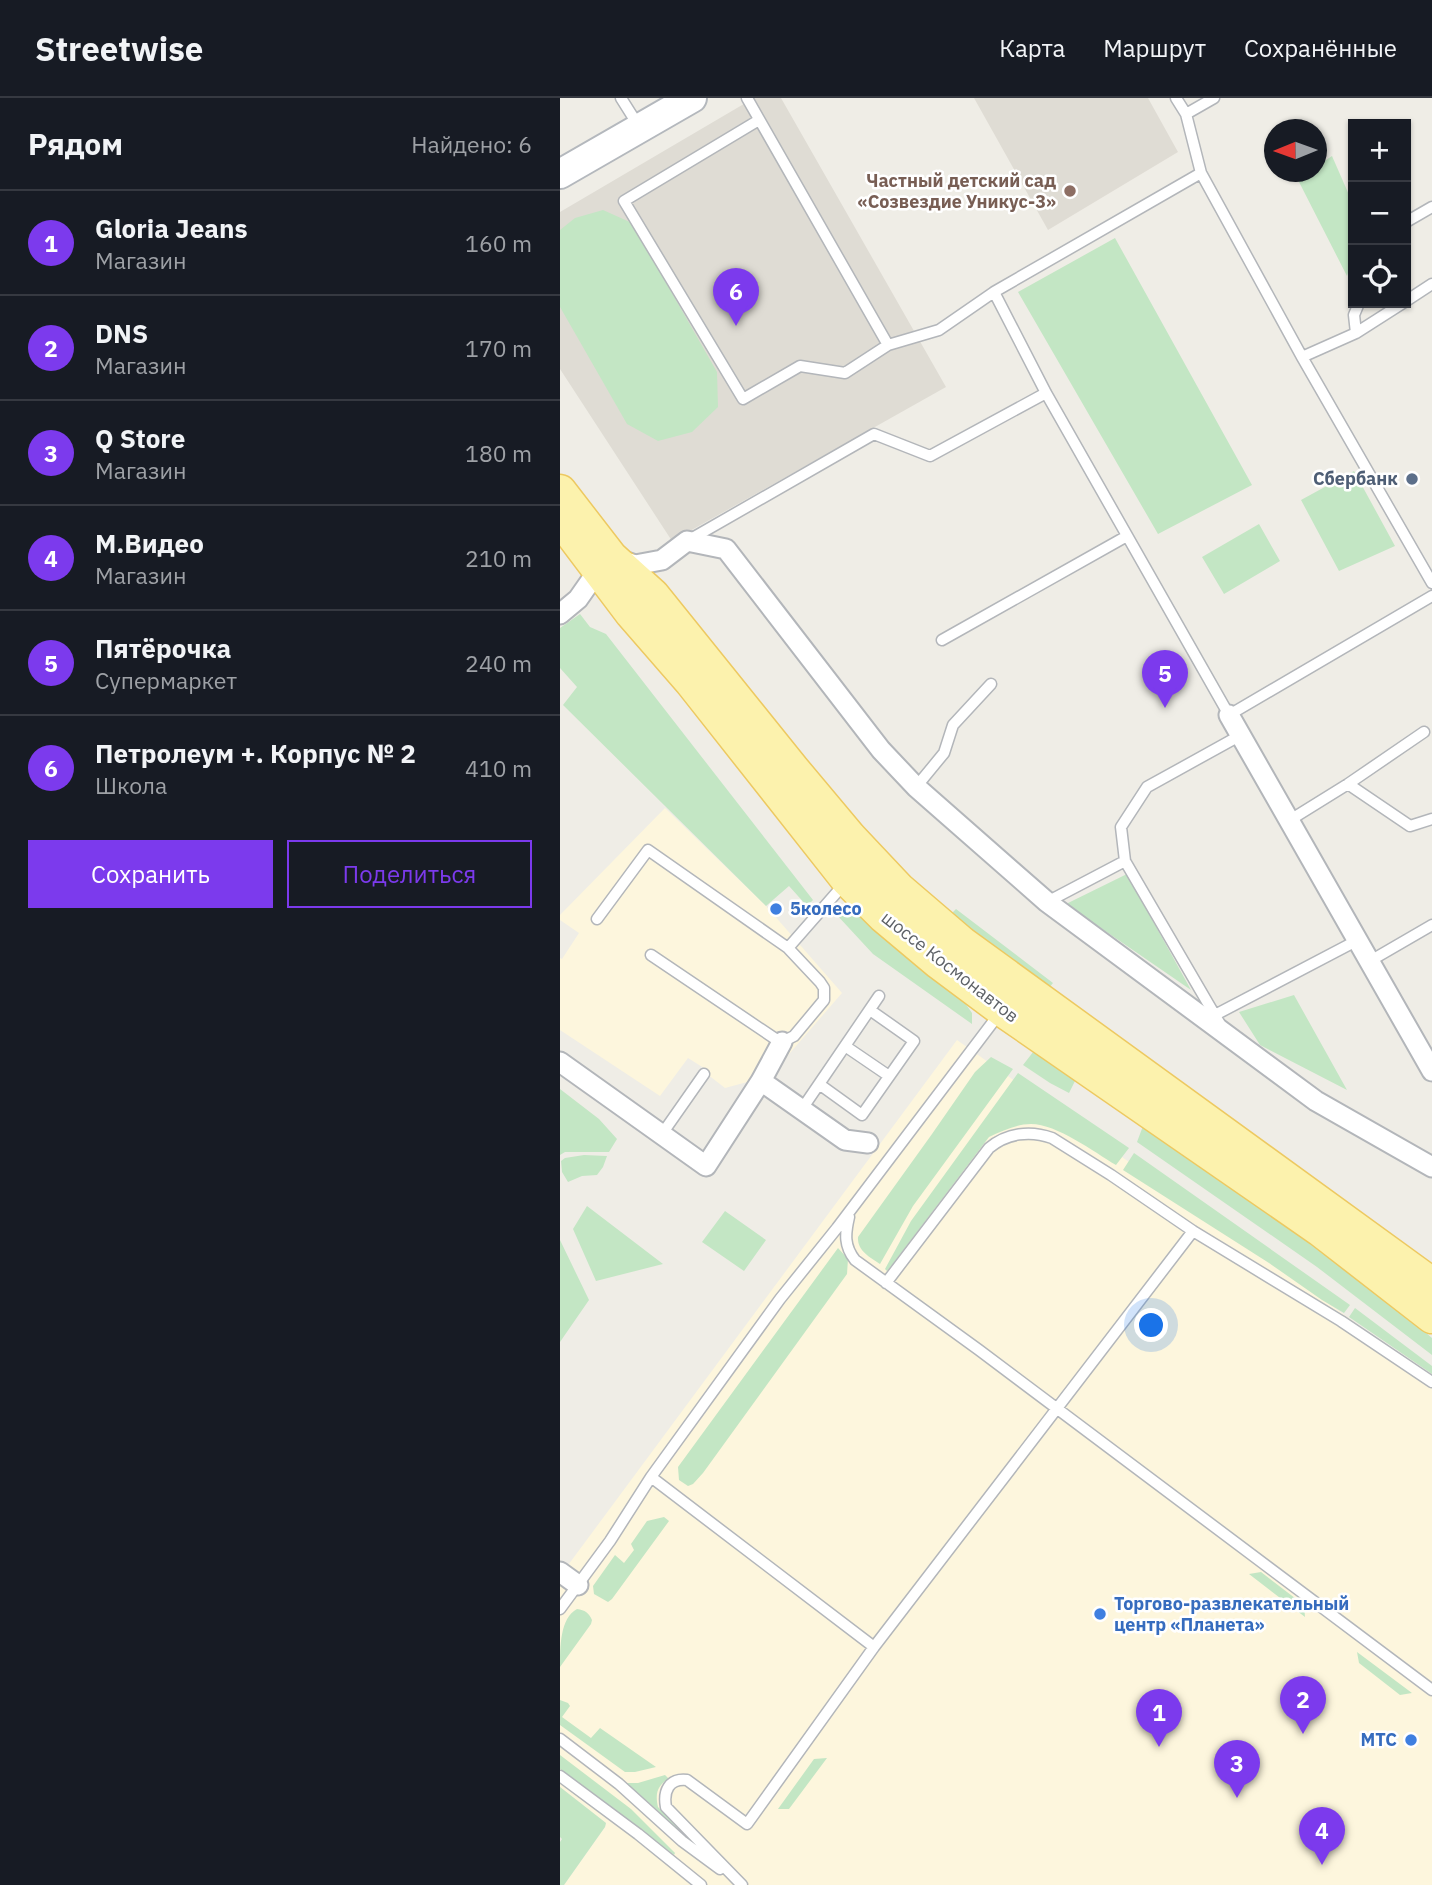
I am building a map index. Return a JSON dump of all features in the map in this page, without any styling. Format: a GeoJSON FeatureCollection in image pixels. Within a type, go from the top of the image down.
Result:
{"type":"FeatureCollection","features":[{"type":"Feature","properties":{"kind":"main road","name":"шоссе Космонавтов"},"geometry":{"type":"LineString","coordinates":[[560,491],[605,563],[631,613],[691,682],[848,881],[883,916],[939,963],[1011,998],[1432,1284]]}},
{"type":"Feature","properties":{"kind":"main road","name":"шоссе Космонавтов"},"geometry":{"type":"LineString","coordinates":[[560,519],[605,563],[653,595],[850,836],[899,889],[962,943],[1011,998],[1432,1317]]}},
{"type":"Feature","properties":{"kind":"street"},"geometry":{"type":"LineString","coordinates":[[560,174],[692,98]]}},
{"type":"Feature","properties":{"kind":"street"},"geometry":{"type":"LineString","coordinates":[[560,612],[578,599],[605,563],[635,565],[662,560],[687,541],[726,549],[881,750],[916,787],[1047,902],[1316,1101],[1432,1167]]}},
{"type":"Feature","properties":{"kind":"street"},"geometry":{"type":"LineString","coordinates":[[1229,715],[1432,1071]]}},
{"type":"Feature","properties":{"kind":"street"},"geometry":{"type":"LineString","coordinates":[[560,1062],[706,1166],[761,1081],[782,1042]]}},
{"type":"Feature","properties":{"kind":"street"},"geometry":{"type":"LineString","coordinates":[[761,1081],[845,1140],[868,1143]]}},
{"type":"Feature","properties":{"kind":"street"},"geometry":{"type":"LineString","coordinates":[[560,1572],[578,1585]]}},
{"type":"Feature","properties":{"kind":"lane"},"geometry":{"type":"LineString","coordinates":[[621,98],[640,129]]}},
{"type":"Feature","properties":{"kind":"lane"},"geometry":{"type":"LineString","coordinates":[[747,98],[888,345]]}},
{"type":"Feature","properties":{"kind":"lane"},"geometry":{"type":"LineString","coordinates":[[1176,98],[1186,114],[1202,173],[1302,357],[1432,583]]}},
{"type":"Feature","properties":{"kind":"lane"},"geometry":{"type":"LineString","coordinates":[[1186,114],[1214,98]]}},
{"type":"Feature","properties":{"kind":"lane"},"geometry":{"type":"LineString","coordinates":[[759,120],[624,201],[743,399],[800,366],[845,373],[888,345],[939,330],[994,292],[1202,173]]}},
{"type":"Feature","properties":{"kind":"lane"},"geometry":{"type":"LineString","coordinates":[[1411,219],[1432,207]]}},
{"type":"Feature","properties":{"kind":"lane"},"geometry":{"type":"LineString","coordinates":[[1411,298],[1432,284]]}},
{"type":"Feature","properties":{"kind":"lane"},"geometry":{"type":"LineString","coordinates":[[994,292],[1045,393],[1229,715],[1432,596]]}},
{"type":"Feature","properties":{"kind":"lane"},"geometry":{"type":"LineString","coordinates":[[1356,333],[1354,316],[1357,308]]}},
{"type":"Feature","properties":{"kind":"lane"},"geometry":{"type":"LineString","coordinates":[[1302,357],[1356,333],[1396,308]]}},
{"type":"Feature","properties":{"kind":"lane"},"geometry":{"type":"LineString","coordinates":[[687,541],[874,434],[930,456],[1045,393]]}},
{"type":"Feature","properties":{"kind":"lane"},"geometry":{"type":"LineString","coordinates":[[942,640],[1128,536]]}},
{"type":"Feature","properties":{"kind":"lane"},"geometry":{"type":"LineString","coordinates":[[916,787],[944,752],[953,725],[991,684]]}},
{"type":"Feature","properties":{"kind":"lane"},"geometry":{"type":"LineString","coordinates":[[1290,820],[1424,733]]}},
{"type":"Feature","properties":{"kind":"lane"},"geometry":{"type":"LineString","coordinates":[[1226,1033],[1125,861],[1121,827],[1146,787],[1241,735]]}},
{"type":"Feature","properties":{"kind":"lane"},"geometry":{"type":"LineString","coordinates":[[1348,784],[1410,826],[1432,819]]}},
{"type":"Feature","properties":{"kind":"lane"},"geometry":{"type":"LineString","coordinates":[[597,919],[648,850],[788,948],[815,976],[825,994],[822,1004],[794,1036],[782,1042],[651,955]]}},
{"type":"Feature","properties":{"kind":"lane"},"geometry":{"type":"LineString","coordinates":[[1047,902],[1125,861]]}},
{"type":"Feature","properties":{"kind":"lane"},"geometry":{"type":"LineString","coordinates":[[788,948],[848,881]]}},
{"type":"Feature","properties":{"kind":"lane"},"geometry":{"type":"LineString","coordinates":[[1370,961],[1432,925]]}},
{"type":"Feature","properties":{"kind":"lane"},"geometry":{"type":"LineString","coordinates":[[1215,1015],[1358,940]]}},
{"type":"Feature","properties":{"kind":"lane"},"geometry":{"type":"LineString","coordinates":[[802,1109],[879,996]]}},
{"type":"Feature","properties":{"kind":"lane"},"geometry":{"type":"LineString","coordinates":[[560,1609],[610,1541],[651,1477],[780,1299],[851,1210],[1011,998]]}},
{"type":"Feature","properties":{"kind":"lane"},"geometry":{"type":"LineString","coordinates":[[819,1084],[862,1115],[890,1076],[914,1041],[870,1010]]}},
{"type":"Feature","properties":{"kind":"lane"},"geometry":{"type":"LineString","coordinates":[[845,1046],[890,1076]]}},
{"type":"Feature","properties":{"kind":"lane"},"geometry":{"type":"LineString","coordinates":[[662,1134],[704,1074]]}},
{"type":"Feature","properties":{"kind":"lane"},"geometry":{"type":"LineString","coordinates":[[886,1283],[989,1148],[1015,1135],[1035,1134],[1052,1138],[1193,1231],[1341,1321],[1432,1382]]}},
{"type":"Feature","properties":{"kind":"lane"},"geometry":{"type":"LineString","coordinates":[[851,1210],[845,1234],[849,1252],[855,1260],[1432,1690]]}},
{"type":"Feature","properties":{"kind":"lane"},"geometry":{"type":"LineString","coordinates":[[560,1739],[619,1784],[682,1842],[742,1885],[666,1807],[665,1792],[668,1786],[680,1779],[687,1780],[747,1824],[874,1647],[1193,1231]]}},
{"type":"Feature","properties":{"kind":"lane"},"geometry":{"type":"LineString","coordinates":[[651,1477],[874,1647]]}},
{"type":"Feature","properties":{"kind":"lane"},"geometry":{"type":"LineString","coordinates":[[560,1776],[701,1885]]}},
{"type":"Feature","properties":{"kind":"shaded area"},"geometry":{"type":"Polygon","coordinates":[[[754,98],[781,98],[946,387],[672,541],[560,369],[560,212],[754,98]]]}},
{"type":"Feature","properties":{"kind":"shaded area","name":"Частный детский сад «Созвездие Уникус-3»"},"geometry":{"type":"Polygon","coordinates":[[[974,98],[1148,98],[1178,152],[1048,230],[974,98]]]}},
{"type":"Feature","properties":{"kind":"shaded area"},"geometry":{"type":"Polygon","coordinates":[[[665,808],[766,906],[842,993],[770,1076],[725,1088],[707,1074],[707,1070],[688,1058],[660,1096],[560,1030],[560,958],[562,959],[579,933],[560,920],[560,915],[665,808]]]}},
{"type":"Feature","properties":{"kind":"shaded area"},"geometry":{"type":"Polygon","coordinates":[[[957,1040],[1432,1377],[1432,1885],[564,1885],[606,1823],[560,1787],[560,1576],[957,1040]]]}},
{"type":"Feature","properties":{"kind":"green space"},"geometry":{"type":"Polygon","coordinates":[[[1332,156],[1348,193],[1347,276],[1299,182],[1327,182],[1327,159],[1332,156]]]}},
{"type":"Feature","properties":{"kind":"green space"},"geometry":{"type":"Polygon","coordinates":[[[603,210],[632,223],[717,372],[718,407],[692,432],[658,441],[627,424],[560,307],[560,230],[575,218],[603,210]]]}},
{"type":"Feature","properties":{"kind":"green space"},"geometry":{"type":"Polygon","coordinates":[[[1115,238],[1252,485],[1158,534],[1018,292],[1115,238]]]}},
{"type":"Feature","properties":{"kind":"green space"},"geometry":{"type":"Polygon","coordinates":[[[1354,471],[1395,546],[1339,571],[1301,500],[1354,471]]]}},
{"type":"Feature","properties":{"kind":"green space"},"geometry":{"type":"Polygon","coordinates":[[[1259,524],[1280,561],[1224,594],[1202,557],[1259,524]]]}},
{"type":"Feature","properties":{"kind":"green space"},"geometry":{"type":"Polygon","coordinates":[[[580,614],[590,627],[606,634],[813,900],[807,906],[789,886],[766,906],[563,705],[577,687],[560,668],[560,628],[580,614]]]}},
{"type":"Feature","properties":{"kind":"green space"},"geometry":{"type":"Polygon","coordinates":[[[1127,874],[1191,990],[1066,904],[1127,874]]]}},
{"type":"Feature","properties":{"kind":"green space"},"geometry":{"type":"Polygon","coordinates":[[[956,909],[1053,983],[1048,989],[951,914],[956,909]]]}},
{"type":"Feature","properties":{"kind":"green space"},"geometry":{"type":"Polygon","coordinates":[[[851,912],[865,917],[915,963],[965,1003],[972,1013],[972,1024],[873,954],[836,914],[851,912]]]}},
{"type":"Feature","properties":{"kind":"green space"},"geometry":{"type":"Polygon","coordinates":[[[1294,995],[1347,1090],[1260,1045],[1239,1012],[1294,995]]]}},
{"type":"Feature","properties":{"kind":"green space"},"geometry":{"type":"Polygon","coordinates":[[[1037,1047],[1075,1081],[1069,1093],[1023,1065],[1037,1047]]]}},
{"type":"Feature","properties":{"kind":"green space"},"geometry":{"type":"Polygon","coordinates":[[[991,1057],[1013,1069],[913,1206],[880,1264],[862,1250],[858,1237],[975,1072],[991,1057]]]}},
{"type":"Feature","properties":{"kind":"green space"},"geometry":{"type":"Polygon","coordinates":[[[1018,1073],[1129,1148],[1116,1165],[1075,1140],[1041,1125],[1020,1125],[989,1137],[887,1271],[885,1269],[911,1221],[1018,1073]]]}},
{"type":"Feature","properties":{"kind":"green space"},"geometry":{"type":"Polygon","coordinates":[[[560,1089],[599,1119],[617,1139],[609,1152],[565,1152],[560,1155],[560,1089]]]}},
{"type":"Feature","properties":{"kind":"green space"},"geometry":{"type":"Polygon","coordinates":[[[1143,1126],[1342,1261],[1432,1338],[1432,1355],[1317,1267],[1137,1142],[1143,1126]]]}},
{"type":"Feature","properties":{"kind":"green space"},"geometry":{"type":"Polygon","coordinates":[[[1134,1153],[1350,1305],[1344,1313],[1322,1300],[1123,1170],[1134,1153]]]}},
{"type":"Feature","properties":{"kind":"green space"},"geometry":{"type":"Polygon","coordinates":[[[584,1155],[607,1156],[597,1175],[582,1176],[568,1182],[562,1172],[561,1161],[584,1155]]]}},
{"type":"Feature","properties":{"kind":"green space"},"geometry":{"type":"Polygon","coordinates":[[[587,1206],[663,1264],[596,1281],[573,1229],[587,1206]]]}},
{"type":"Feature","properties":{"kind":"green space"},"geometry":{"type":"Polygon","coordinates":[[[725,1211],[766,1240],[744,1271],[702,1242],[725,1211]]]}},
{"type":"Feature","properties":{"kind":"green space"},"geometry":{"type":"Polygon","coordinates":[[[560,1240],[589,1300],[560,1342],[560,1240]]]}},
{"type":"Feature","properties":{"kind":"green space"},"geometry":{"type":"Polygon","coordinates":[[[838,1248],[848,1259],[847,1274],[703,1473],[688,1486],[679,1480],[678,1467],[838,1248]]]}},
{"type":"Feature","properties":{"kind":"green space"},"geometry":{"type":"Polygon","coordinates":[[[1355,1308],[1432,1366],[1432,1374],[1349,1317],[1355,1308]]]}},
{"type":"Feature","properties":{"kind":"green space"},"geometry":{"type":"Polygon","coordinates":[[[664,1517],[669,1521],[612,1599],[608,1602],[594,1594],[593,1586],[615,1555],[624,1563],[634,1550],[631,1544],[647,1521],[664,1517]]]}},
{"type":"Feature","properties":{"kind":"green space"},"geometry":{"type":"Polygon","coordinates":[[[1261,1572],[1304,1605],[1305,1617],[1249,1574],[1261,1572]]]}},
{"type":"Feature","properties":{"kind":"green space"},"geometry":{"type":"Polygon","coordinates":[[[577,1609],[588,1614],[592,1620],[591,1624],[560,1667],[564,1626],[571,1613],[577,1609]]]}},
{"type":"Feature","properties":{"kind":"green space"},"geometry":{"type":"Polygon","coordinates":[[[1357,1652],[1412,1693],[1400,1695],[1359,1663],[1357,1652]]]}},
{"type":"Feature","properties":{"kind":"green space"},"geometry":{"type":"Polygon","coordinates":[[[560,1700],[570,1706],[562,1717],[591,1738],[600,1728],[656,1767],[625,1772],[560,1725],[560,1700]]]}},
{"type":"Feature","properties":{"kind":"green space"},"geometry":{"type":"Polygon","coordinates":[[[560,1755],[631,1809],[674,1855],[560,1769],[560,1755]]]}},
{"type":"Feature","properties":{"kind":"green space"},"geometry":{"type":"Polygon","coordinates":[[[827,1758],[789,1809],[778,1809],[814,1759],[827,1758]]]}},
{"type":"Feature","properties":{"kind":"green space"},"geometry":{"type":"Polygon","coordinates":[[[665,1775],[669,1779],[658,1790],[658,1807],[689,1839],[687,1840],[626,1783],[638,1783],[665,1775]]]}},
{"type":"Feature","properties":{"kind":"green space"},"geometry":{"type":"Polygon","coordinates":[[[560,1787],[606,1823],[564,1885],[560,1885],[560,1787]]]}},
{"type":"Feature","properties":{"kind":"place","name":"Частный детский сад «Созвездие Уникус-3»"},"geometry":{"type":"Point","coordinates":[1070,191]}},
{"type":"Feature","properties":{"kind":"place","name":"Петролеум +. Корпус № 2"},"geometry":{"type":"Point","coordinates":[736,326]}},
{"type":"Feature","properties":{"kind":"place","name":"Сбербанк"},"geometry":{"type":"Point","coordinates":[1412,479]}},
{"type":"Feature","properties":{"kind":"place","name":"Пятёрочка"},"geometry":{"type":"Point","coordinates":[1165,708]}},
{"type":"Feature","properties":{"kind":"place","name":"5колесо"},"geometry":{"type":"Point","coordinates":[776,909]}},
{"type":"Feature","properties":{"kind":"place","name":"Торгово-развлекательный центр «Планета»"},"geometry":{"type":"Point","coordinates":[1100,1614]}},
{"type":"Feature","properties":{"kind":"place","name":"DNS"},"geometry":{"type":"Point","coordinates":[1303,1734]}},
{"type":"Feature","properties":{"kind":"place","name":"МТС"},"geometry":{"type":"Point","coordinates":[1411,1740]}},
{"type":"Feature","properties":{"kind":"place","name":"Gloria Jeans"},"geometry":{"type":"Point","coordinates":[1159,1747]}},
{"type":"Feature","properties":{"kind":"place","name":"Q Store"},"geometry":{"type":"Point","coordinates":[1237,1798]}},
{"type":"Feature","properties":{"kind":"place","name":"М.Видео"},"geometry":{"type":"Point","coordinates":[1322,1865]}}]}
